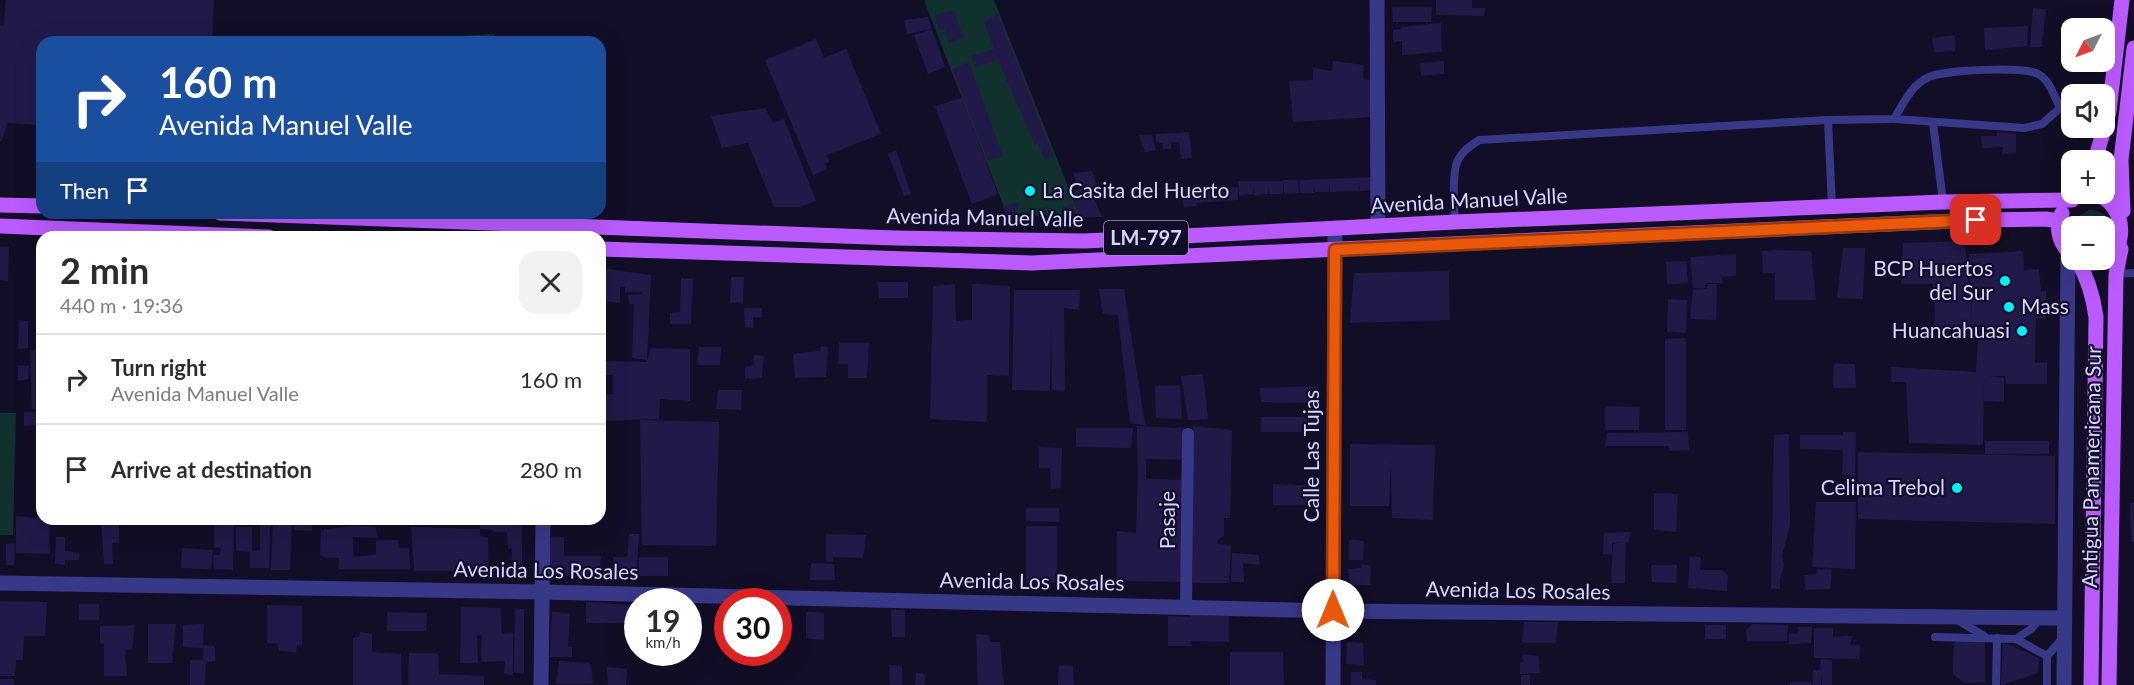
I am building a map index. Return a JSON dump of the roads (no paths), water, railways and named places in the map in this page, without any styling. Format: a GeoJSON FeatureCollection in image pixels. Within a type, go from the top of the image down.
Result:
{"type":"FeatureCollection","features":[{"type":"Feature","properties":{"kind":"main road"},"geometry":{"type":"LineString","coordinates":[[2111,84],[2122,0]]}},
{"type":"Feature","properties":{"kind":"main road"},"geometry":{"type":"LineString","coordinates":[[2115,254],[2121,249],[2128,230],[2123,211],[2121,183],[2125,114],[2134,48]]}},
{"type":"Feature","properties":{"kind":"main road","name":"Avenida Manuel Valle"},"geometry":{"type":"LineString","coordinates":[[606,232],[1085,241],[1455,222],[2061,196]]}},
{"type":"Feature","properties":{"kind":"main road"},"geometry":{"type":"LineString","coordinates":[[2061,239],[2059,221],[2065,207],[2070,204]]}},
{"type":"Feature","properties":{"kind":"main road","name":"LM-797"},"geometry":{"type":"LineString","coordinates":[[2115,204],[2123,211]]}},
{"type":"Feature","properties":{"kind":"main road"},"geometry":{"type":"LineString","coordinates":[[0,205],[36,206]]}},
{"type":"Feature","properties":{"kind":"main road","name":"Avenida Manuel Valle"},"geometry":{"type":"LineString","coordinates":[[510,219],[545,231]]}},
{"type":"Feature","properties":{"kind":"main road","name":"Avenida Manuel Valle"},"geometry":{"type":"LineString","coordinates":[[606,249],[1032,263],[1976,220],[2046,219],[2059,221]]}},
{"type":"Feature","properties":{"kind":"main road"},"geometry":{"type":"LineString","coordinates":[[0,226],[122,231]]}},
{"type":"Feature","properties":{"kind":"main road","name":"Antigua Panamericana Sur"},"geometry":{"type":"LineString","coordinates":[[2109,685],[2116,274],[2121,249]]}},
{"type":"Feature","properties":{"kind":"main road","name":"Antigua Panamericana Sur"},"geometry":{"type":"LineString","coordinates":[[2081,270],[2090,285],[2096,317],[2091,685]]}},
{"type":"Feature","properties":{"kind":"street"},"geometry":{"type":"LineString","coordinates":[[1377,0],[1378,226]]}},
{"type":"Feature","properties":{"kind":"street","name":"Calle Las Tujas"},"geometry":{"type":"LineString","coordinates":[[1333,685],[1335,228]]}},
{"type":"Feature","properties":{"kind":"street","name":"Antigua Panamericana Sur"},"geometry":{"type":"LineString","coordinates":[[2064,685],[2063,618],[2073,270]]}},
{"type":"Feature","properties":{"kind":"street","name":"Pasaje"},"geometry":{"type":"LineString","coordinates":[[1186,607],[1188,434]]}},
{"type":"Feature","properties":{"kind":"street"},"geometry":{"type":"LineString","coordinates":[[541,685],[543,525]]}},
{"type":"Feature","properties":{"kind":"street","name":"Avenida Los Rosales"},"geometry":{"type":"LineString","coordinates":[[0,583],[543,592],[1333,610],[2063,618]]}},
{"type":"Feature","properties":{"kind":"lane"},"geometry":{"type":"LineString","coordinates":[[1455,222],[1457,161],[1466,149],[1479,140],[1828,120],[1894,119],[2024,128],[2042,124],[2060,108],[2048,82],[2038,74],[2024,70],[1945,72],[1928,77],[1916,86],[1894,119]]}},
{"type":"Feature","properties":{"kind":"lane"},"geometry":{"type":"LineString","coordinates":[[2115,113],[2125,114]]}},
{"type":"Feature","properties":{"kind":"lane"},"geometry":{"type":"LineString","coordinates":[[1828,120],[1832,207]]}},
{"type":"Feature","properties":{"kind":"lane"},"geometry":{"type":"LineString","coordinates":[[1933,123],[1943,202]]}},
{"type":"Feature","properties":{"kind":"lane"},"geometry":{"type":"LineString","coordinates":[[2116,274],[2134,273]]}},
{"type":"Feature","properties":{"kind":"lane"},"geometry":{"type":"LineString","coordinates":[[1952,617],[1987,638]]}},
{"type":"Feature","properties":{"kind":"lane"},"geometry":{"type":"LineString","coordinates":[[2016,639],[2042,618]]}},
{"type":"Feature","properties":{"kind":"lane"},"geometry":{"type":"LineString","coordinates":[[1935,637],[2016,639],[2047,656]]}},
{"type":"Feature","properties":{"kind":"lane"},"geometry":{"type":"LineString","coordinates":[[1996,685],[1997,638]]}},
{"type":"Feature","properties":{"kind":"lane"},"geometry":{"type":"LineString","coordinates":[[2047,685],[2047,656],[2063,638]]}},
{"type":"Feature","properties":{"kind":"place","name":"La Casita del Huerto"},"geometry":{"type":"Point","coordinates":[1030,191]}},
{"type":"Feature","properties":{"kind":"place","name":"BCP Huertos del Sur"},"geometry":{"type":"Point","coordinates":[2005,281]}},
{"type":"Feature","properties":{"kind":"place","name":"Mass"},"geometry":{"type":"Point","coordinates":[2009,307]}},
{"type":"Feature","properties":{"kind":"place","name":"Huancahuasi"},"geometry":{"type":"Point","coordinates":[2022,331]}},
{"type":"Feature","properties":{"kind":"place","name":"Celima Trebol"},"geometry":{"type":"Point","coordinates":[1957,488]}}]}
